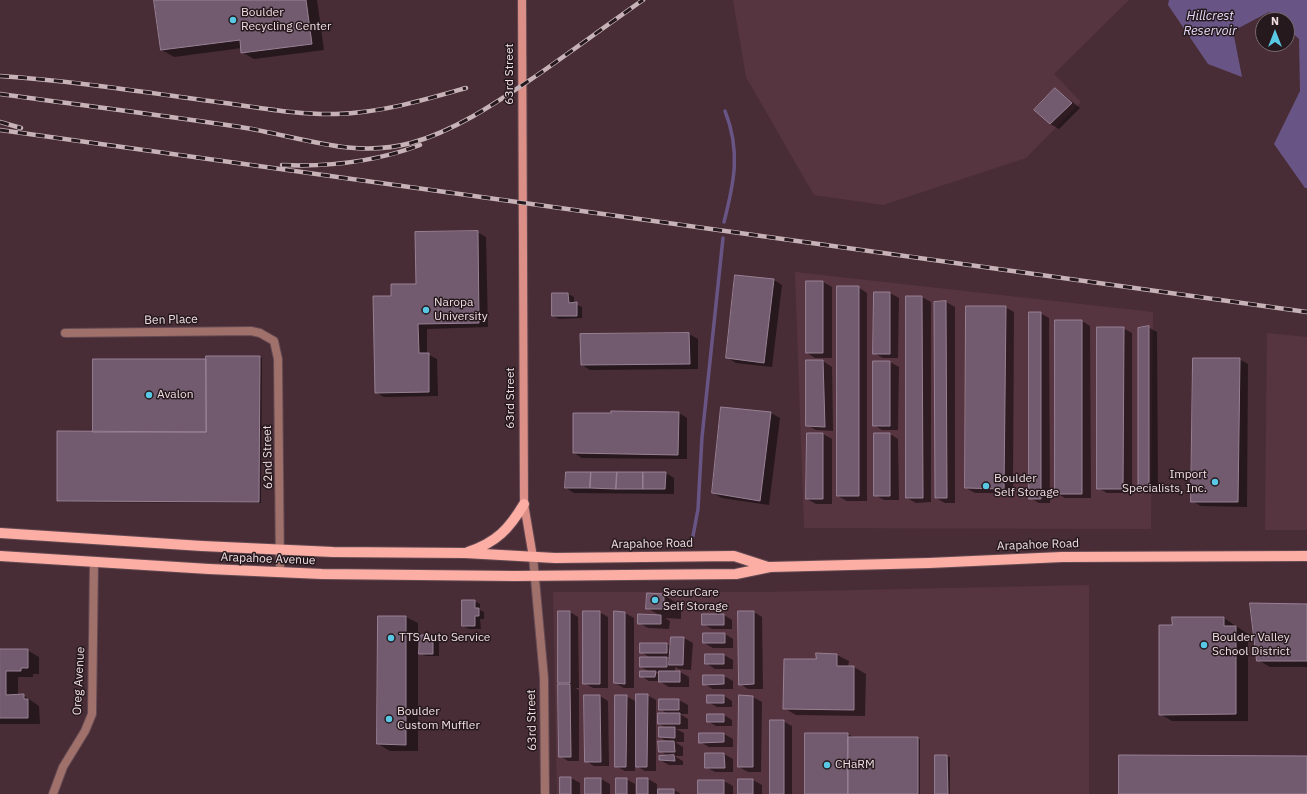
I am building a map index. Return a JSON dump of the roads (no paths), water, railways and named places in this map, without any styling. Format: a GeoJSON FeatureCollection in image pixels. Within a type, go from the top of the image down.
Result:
{"type":"FeatureCollection","features":[{"type":"Feature","properties":{"kind":"main road"},"geometry":{"type":"LineString","coordinates":[[465,553],[493,541],[515,519],[524,504]]}},
{"type":"Feature","properties":{"kind":"main road","name":"Arapahoe Avenue"},"geometry":{"type":"LineString","coordinates":[[0,533],[280,550],[465,553],[533,557]]}},
{"type":"Feature","properties":{"kind":"main road","name":"Arapahoe Avenue"},"geometry":{"type":"LineString","coordinates":[[0,556],[280,573],[400,576],[536,575]]}},
{"type":"Feature","properties":{"kind":"main road","name":"Arapahoe Road"},"geometry":{"type":"LineString","coordinates":[[533,557],[734,556],[770,567]]}},
{"type":"Feature","properties":{"kind":"main road","name":"Arapahoe Road"},"geometry":{"type":"LineString","coordinates":[[536,575],[736,574],[770,567],[922,563],[1062,557],[1307,556]]}},
{"type":"Feature","properties":{"kind":"street","name":"63rd Street"},"geometry":{"type":"LineString","coordinates":[[522,0],[524,504],[536,575],[544,678],[545,794]]}},
{"type":"Feature","properties":{"kind":"street","name":"Ben Place"},"geometry":{"type":"LineString","coordinates":[[65,333],[251,331],[260,333],[274,341]]}},
{"type":"Feature","properties":{"kind":"street","name":"62nd Street"},"geometry":{"type":"LineString","coordinates":[[274,341],[278,359],[280,573]]}},
{"type":"Feature","properties":{"kind":"street","name":"Oreg Avenue"},"geometry":{"type":"LineString","coordinates":[[53,794],[63,767],[85,731],[92,714],[94,561]]}},
{"type":"Feature","properties":{"kind":"water","name":"Hillcrest Reservoir"},"geometry":{"type":"Polygon","coordinates":[[[1169,0],[1307,0],[1307,188],[1305,188],[1274,144],[1300,91],[1299,39],[1295,35],[1295,12],[1255,12],[1255,19],[1233,31],[1242,77],[1208,64],[1168,5],[1169,0]]]}},
{"type":"Feature","properties":{"kind":"waterway"},"geometry":{"type":"LineString","coordinates":[[724,222],[731,194],[734,167],[733,140],[725,111]]}},
{"type":"Feature","properties":{"kind":"waterway"},"geometry":{"type":"LineString","coordinates":[[693,536],[698,509],[702,437],[723,238]]}},
{"type":"Feature","properties":{"kind":"railway"},"geometry":{"type":"LineString","coordinates":[[0,94],[240,127],[346,147],[367,149],[389,147],[411,143],[444,131],[476,114],[536,76],[643,0]]}},
{"type":"Feature","properties":{"kind":"railway"},"geometry":{"type":"LineString","coordinates":[[0,76],[85,84],[280,111],[322,114],[353,113],[386,108],[466,88]]}},
{"type":"Feature","properties":{"kind":"railway"},"geometry":{"type":"LineString","coordinates":[[0,122],[21,128]]}},
{"type":"Feature","properties":{"kind":"railway"},"geometry":{"type":"LineString","coordinates":[[0,130],[1307,312]]}},
{"type":"Feature","properties":{"kind":"railway"},"geometry":{"type":"LineString","coordinates":[[282,165],[317,165],[352,162],[386,156],[420,145]]}},
{"type":"Feature","properties":{"kind":"place","name":"Boulder Recycling Center"},"geometry":{"type":"Point","coordinates":[233,20]}},
{"type":"Feature","properties":{"kind":"place","name":"Naropa University"},"geometry":{"type":"Point","coordinates":[426,310]}},
{"type":"Feature","properties":{"kind":"place","name":"Avalon"},"geometry":{"type":"Point","coordinates":[149,395]}},
{"type":"Feature","properties":{"kind":"place","name":"Import Specialists, Inc."},"geometry":{"type":"Point","coordinates":[1215,482]}},
{"type":"Feature","properties":{"kind":"place","name":"Boulder Self Storage"},"geometry":{"type":"Point","coordinates":[986,486]}},
{"type":"Feature","properties":{"kind":"place","name":"SecurCare Self Storage"},"geometry":{"type":"Point","coordinates":[655,600]}},
{"type":"Feature","properties":{"kind":"place","name":"TTS Auto Service"},"geometry":{"type":"Point","coordinates":[391,638]}},
{"type":"Feature","properties":{"kind":"place","name":"Boulder Valley School District"},"geometry":{"type":"Point","coordinates":[1204,645]}},
{"type":"Feature","properties":{"kind":"place","name":"Boulder Custom Muffler"},"geometry":{"type":"Point","coordinates":[389,719]}},
{"type":"Feature","properties":{"kind":"place","name":"CHaRM"},"geometry":{"type":"Point","coordinates":[827,765]}}]}
